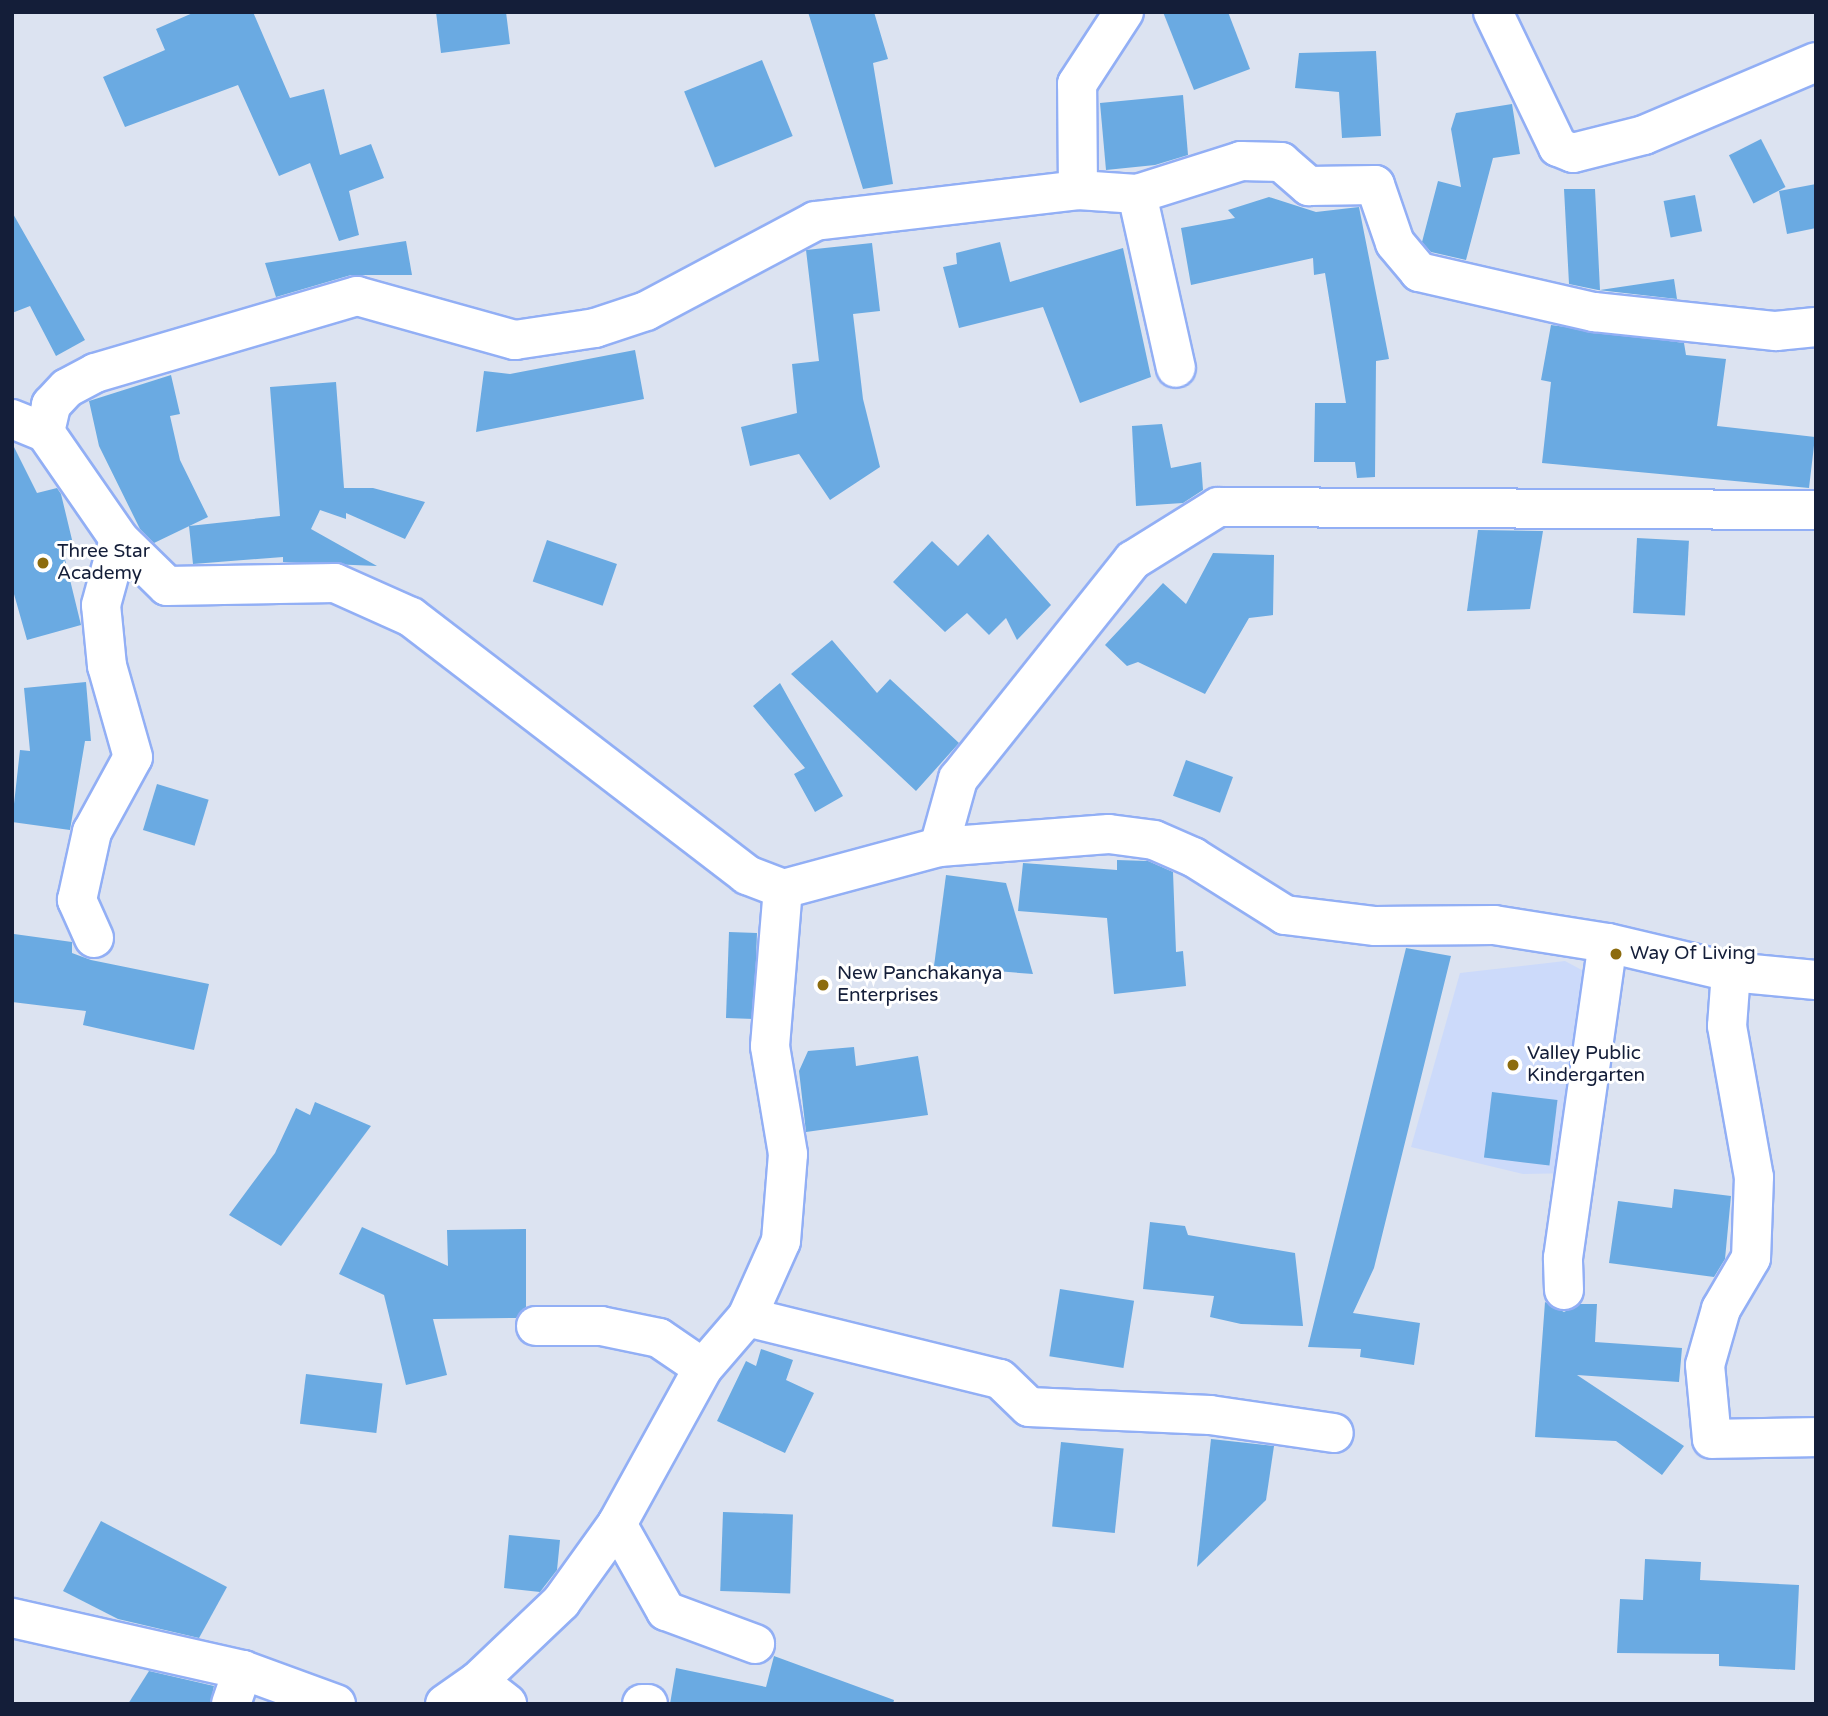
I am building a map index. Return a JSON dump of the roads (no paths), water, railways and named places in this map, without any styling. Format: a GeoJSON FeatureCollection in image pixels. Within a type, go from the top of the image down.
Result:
{"type":"FeatureCollection","features":[{"type":"Feature","properties":{"kind":"street"},"geometry":{"type":"LineString","coordinates":[[1078,190],[1077,84],[1124,12]]}},
{"type":"Feature","properties":{"kind":"street"},"geometry":{"type":"LineString","coordinates":[[1493,12],[1558,147],[1573,153],[1644,135],[1816,62]]}},
{"type":"Feature","properties":{"kind":"street"},"geometry":{"type":"LineString","coordinates":[[1816,327],[1776,331],[1594,312],[1419,272],[1395,243],[1374,185],[1309,186],[1281,162],[1241,161],[1137,194],[1078,190],[815,221],[646,311],[595,328],[515,340],[357,296],[95,373],[67,388],[29,426],[119,539],[167,586],[335,583],[411,617],[747,875],[783,889],[940,847],[1109,834],[1131,837],[1193,856],[1285,915],[1375,926],[1494,925],[1608,943],[1731,972],[1816,980]]}},
{"type":"Feature","properties":{"kind":"street"},"geometry":{"type":"LineString","coordinates":[[1137,194],[1176,368]]}},
{"type":"Feature","properties":{"kind":"street"},"geometry":{"type":"LineString","coordinates":[[940,847],[958,779],[1133,559],[1217,507],[1816,510]]}},
{"type":"Feature","properties":{"kind":"street"},"geometry":{"type":"LineString","coordinates":[[94,938],[77,900],[92,832],[132,757],[107,666],[101,605],[119,539]]}},
{"type":"Feature","properties":{"kind":"street"},"geometry":{"type":"LineString","coordinates":[[445,1704],[493,1693],[617,1524],[704,1368],[747,1317],[787,1222],[788,1154],[770,1046],[783,889]]}},
{"type":"Feature","properties":{"kind":"street"},"geometry":{"type":"LineString","coordinates":[[1564,1290],[1563,1258],[1608,943]]}},
{"type":"Feature","properties":{"kind":"street"},"geometry":{"type":"LineString","coordinates":[[1731,972],[1727,1026],[1754,1177],[1751,1258],[1721,1309],[1705,1366],[1712,1439],[1816,1437]]}},
{"type":"Feature","properties":{"kind":"street"},"geometry":{"type":"LineString","coordinates":[[747,1317],[1000,1378],[1029,1407],[1210,1415],[1334,1433]]}},
{"type":"Feature","properties":{"kind":"street"},"geometry":{"type":"LineString","coordinates":[[536,1326],[601,1326],[659,1338],[704,1368]]}},
{"type":"Feature","properties":{"kind":"street"},"geometry":{"type":"LineString","coordinates":[[617,1524],[666,1611],[755,1644]]}},
{"type":"Feature","properties":{"kind":"street"},"geometry":{"type":"LineString","coordinates":[[12,1618],[237,1687],[336,1704]]}},
{"type":"Feature","properties":{"kind":"street"},"geometry":{"type":"LineString","coordinates":[[642,1704],[648,1704]]}},
{"type":"Feature","properties":{"kind":"place","name":"Three Star Academy"},"geometry":{"type":"Point","coordinates":[43,563]}},
{"type":"Feature","properties":{"kind":"place","name":"Way Of Living"},"geometry":{"type":"Point","coordinates":[1616,954]}},
{"type":"Feature","properties":{"kind":"place","name":"New Panchakanya Enterprises"},"geometry":{"type":"Point","coordinates":[823,985]}},
{"type":"Feature","properties":{"kind":"place","name":"Valley Public Kindergarten"},"geometry":{"type":"Point","coordinates":[1513,1065]}}]}
